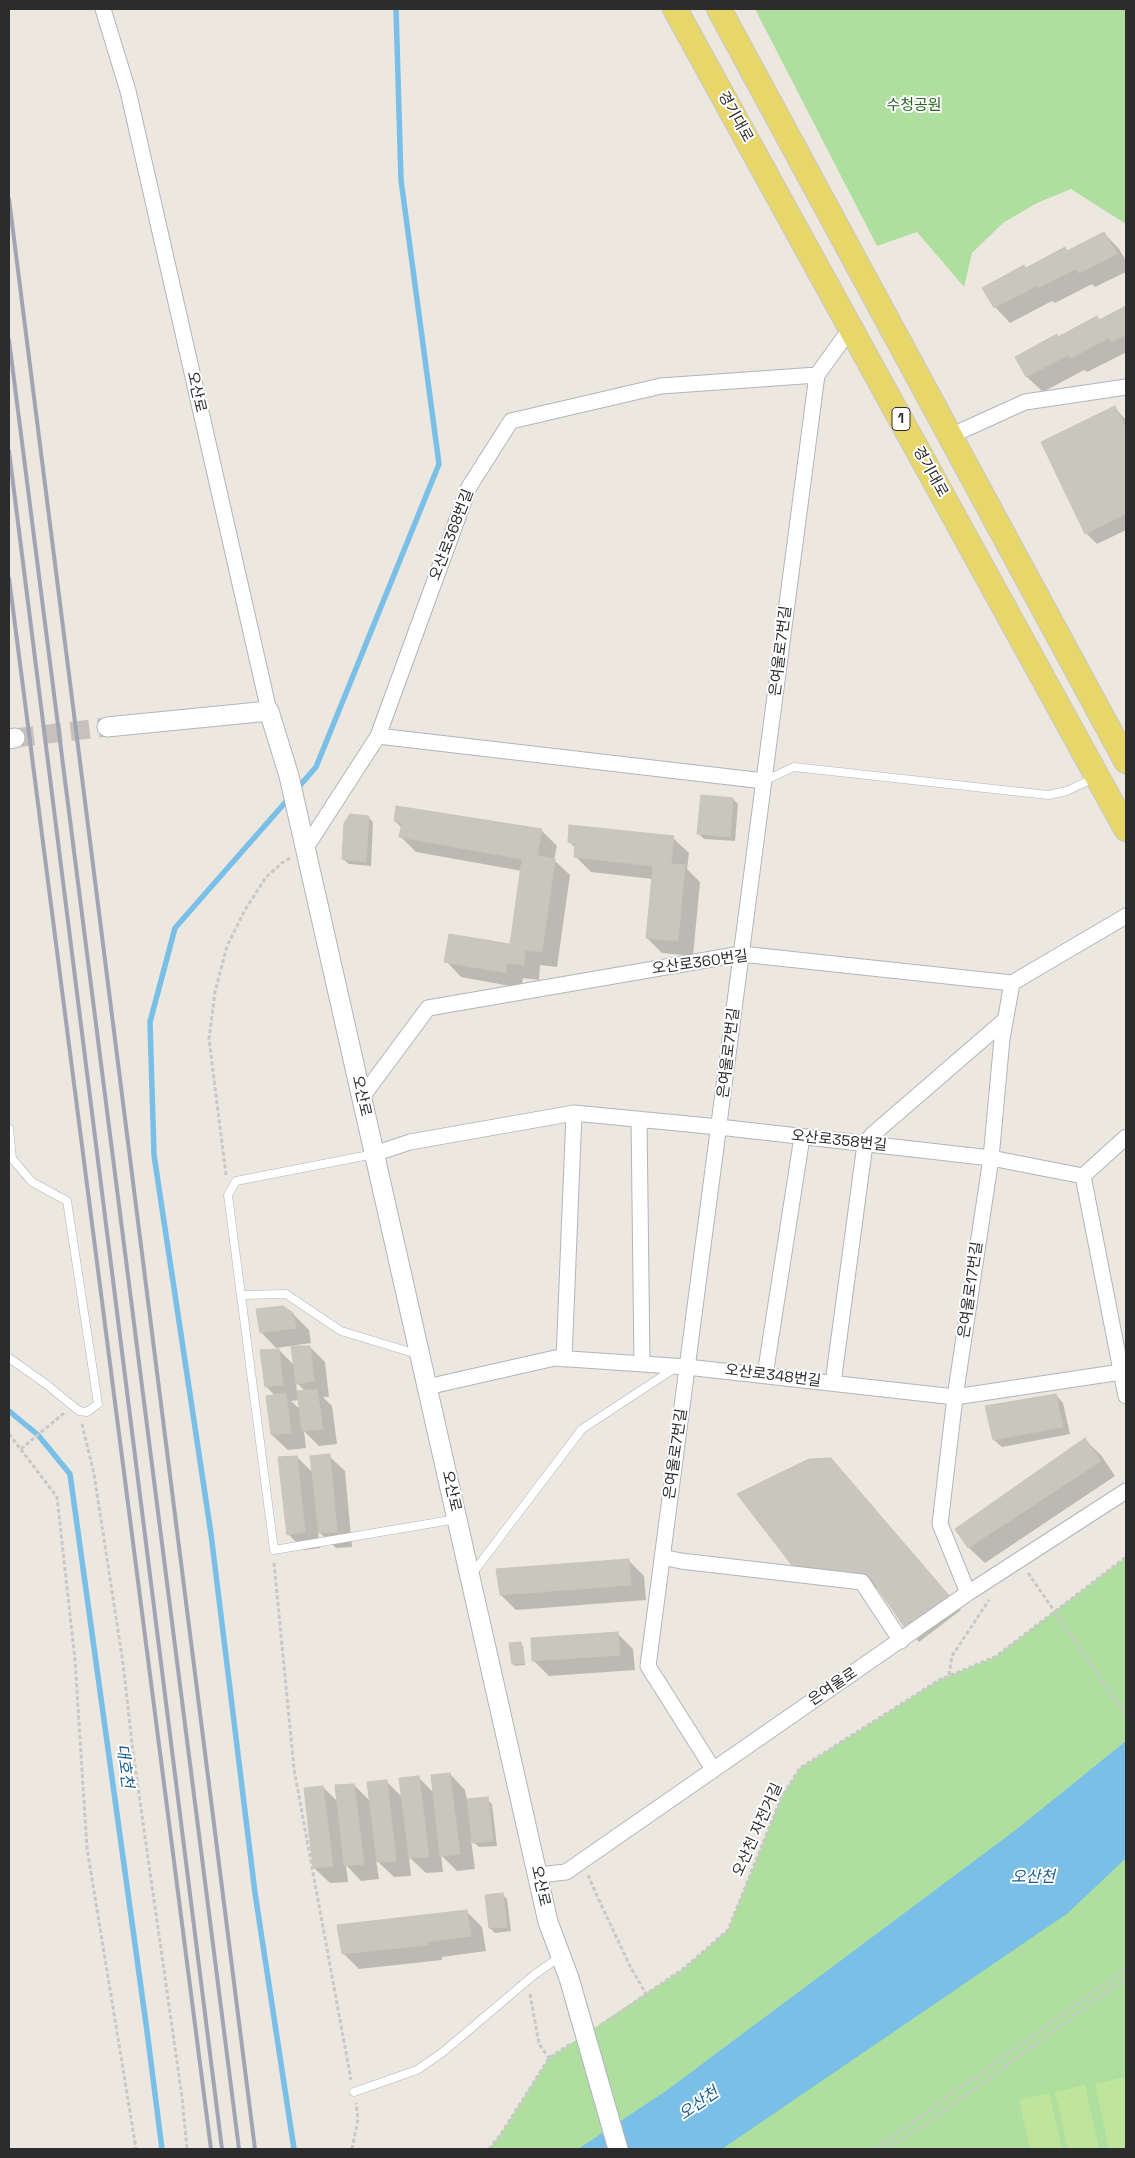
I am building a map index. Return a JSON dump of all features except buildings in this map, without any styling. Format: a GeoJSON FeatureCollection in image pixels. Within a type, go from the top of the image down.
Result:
{"type":"FeatureCollection","features":[{"type":"Feature","properties":{"kind":"main road","name":"경기대로"},"geometry":{"type":"LineString","coordinates":[[675,9],[1126,829]]}},
{"type":"Feature","properties":{"kind":"main road","name":"1"},"geometry":{"type":"LineString","coordinates":[[719,9],[1126,761]]}},
{"type":"Feature","properties":{"kind":"street","name":"오산로"},"geometry":{"type":"LineString","coordinates":[[103,9],[128,91],[269,710],[288,776],[305,849],[548,1922],[569,1978],[618,2149]]}},
{"type":"Feature","properties":{"kind":"street","name":"은여울로7번길"},"geometry":{"type":"LineString","coordinates":[[714,1769],[648,1666],[683,1366],[719,1127],[817,375],[851,328]]}},
{"type":"Feature","properties":{"kind":"street","name":"오산로368번길"},"geometry":{"type":"LineString","coordinates":[[305,849],[378,736],[469,487],[511,421],[661,386],[817,375]]}},
{"type":"Feature","properties":{"kind":"street"},"geometry":{"type":"LineString","coordinates":[[950,436],[1025,402],[1126,389]]}},
{"type":"Feature","properties":{"kind":"street"},"geometry":{"type":"LineString","coordinates":[[107,727],[269,710]]}},
{"type":"Feature","properties":{"kind":"street"},"geometry":{"type":"LineString","coordinates":[[378,736],[764,782]]}},
{"type":"Feature","properties":{"kind":"street"},"geometry":{"type":"LineString","coordinates":[[1012,983],[1126,916]]}},
{"type":"Feature","properties":{"kind":"street","name":"오산로360번길"},"geometry":{"type":"LineString","coordinates":[[362,1097],[428,1008],[742,954],[1012,983]]}},
{"type":"Feature","properties":{"kind":"street","name":"은여울로17번길"},"geometry":{"type":"LineString","coordinates":[[968,1593],[940,1524],[955,1397],[991,1158],[1002,1039],[1012,983]]}},
{"type":"Feature","properties":{"kind":"street"},"geometry":{"type":"LineString","coordinates":[[834,1383],[865,1144],[872,1134],[1005,1020]]}},
{"type":"Feature","properties":{"kind":"street"},"geometry":{"type":"LineString","coordinates":[[564,1359],[574,1113]]}},
{"type":"Feature","properties":{"kind":"street","name":"오산로358번길"},"geometry":{"type":"LineString","coordinates":[[374,1154],[410,1142],[574,1113],[719,1127],[802,1138],[991,1158],[1083,1176]]}},
{"type":"Feature","properties":{"kind":"street"},"geometry":{"type":"LineString","coordinates":[[639,1119],[642,1364]]}},
{"type":"Feature","properties":{"kind":"street"},"geometry":{"type":"LineString","coordinates":[[1126,1137],[1083,1176],[1126,1396]]}},
{"type":"Feature","properties":{"kind":"street"},"geometry":{"type":"LineString","coordinates":[[765,1376],[802,1138]]}},
{"type":"Feature","properties":{"kind":"street","name":"오산로348번길"},"geometry":{"type":"LineString","coordinates":[[427,1388],[555,1358],[683,1366],[955,1397],[1121,1372]]}},
{"type":"Feature","properties":{"kind":"street","name":"은여울로"},"geometry":{"type":"LineString","coordinates":[[538,1875],[566,1872],[968,1593],[1126,1491]]}},
{"type":"Feature","properties":{"kind":"street"},"geometry":{"type":"LineString","coordinates":[[662,1557],[681,1561],[862,1582],[901,1641]]}},
{"type":"Feature","properties":{"kind":"lane"},"geometry":{"type":"LineString","coordinates":[[764,782],[794,767],[1048,795],[1067,791],[1097,776]]}},
{"type":"Feature","properties":{"kind":"lane"},"geometry":{"type":"LineString","coordinates":[[9,1129],[11,1157],[32,1182],[68,1201],[98,1404],[88,1412],[78,1411],[46,1384],[9,1358]]}},
{"type":"Feature","properties":{"kind":"lane"},"geometry":{"type":"LineString","coordinates":[[374,1154],[236,1181],[228,1195],[274,1550],[457,1519]]}},
{"type":"Feature","properties":{"kind":"lane"},"geometry":{"type":"LineString","coordinates":[[241,1295],[286,1294],[341,1330],[420,1355]]}},
{"type":"Feature","properties":{"kind":"lane"},"geometry":{"type":"LineString","coordinates":[[470,1577],[582,1429],[683,1366]]}},
{"type":"Feature","properties":{"kind":"lane"},"geometry":{"type":"LineString","coordinates":[[354,2092],[417,2070],[443,2052],[561,1956]]}},
{"type":"Feature","properties":{"kind":"path"},"geometry":{"type":"LineString","coordinates":[[228,1195],[209,1038],[215,992],[227,946],[245,910],[266,877],[282,863],[305,849]]}},
{"type":"Feature","properties":{"kind":"path"},"geometry":{"type":"LineString","coordinates":[[78,1411],[94,1474],[122,1654],[133,1752],[182,2097],[186,2149]]}},
{"type":"Feature","properties":{"kind":"path"},"geometry":{"type":"LineString","coordinates":[[20,1449],[55,1421]]}},
{"type":"Feature","properties":{"kind":"path"},"geometry":{"type":"LineString","coordinates":[[9,1434],[56,1497],[75,1660],[87,1848],[136,2149]]}},
{"type":"Feature","properties":{"kind":"path"},"geometry":{"type":"LineString","coordinates":[[274,1550],[294,1769],[358,2118],[352,2149]]}},
{"type":"Feature","properties":{"kind":"path","name":"오산천 자전거길"},"geometry":{"type":"LineString","coordinates":[[598,2027],[684,1969],[728,1930],[781,1798],[800,1768],[938,1680],[995,1657],[1126,1557]]}},
{"type":"Feature","properties":{"kind":"path"},"geometry":{"type":"LineString","coordinates":[[1020,1560],[1041,1594],[1126,1715]]}},
{"type":"Feature","properties":{"kind":"path"},"geometry":{"type":"LineString","coordinates":[[949,1676],[952,1656],[993,1594],[1005,1569]]}},
{"type":"Feature","properties":{"kind":"path"},"geometry":{"type":"LineString","coordinates":[[583,1860],[596,1896],[630,1966],[646,1994]]}},
{"type":"Feature","properties":{"kind":"path"},"geometry":{"type":"LineString","coordinates":[[875,2149],[1126,1968]]}},
{"type":"Feature","properties":{"kind":"path"},"geometry":{"type":"LineString","coordinates":[[888,2149],[950,2107],[1126,1978]]}},
{"type":"Feature","properties":{"kind":"path"},"geometry":{"type":"LineString","coordinates":[[528,1981],[540,2044],[550,2058]]}},
{"type":"Feature","properties":{"kind":"path"},"geometry":{"type":"LineString","coordinates":[[489,2149],[501,2134],[550,2058],[574,2042]]}},
{"type":"Feature","properties":{"kind":"green space","name":"수청공원"},"geometry":{"type":"Polygon","coordinates":[[[755,9],[1126,9],[1126,224],[1071,189],[1037,203],[1003,223],[972,253],[964,287],[917,232],[877,246],[755,9]]]}},
{"type":"Feature","properties":{"kind":"green space"},"geometry":{"type":"Polygon","coordinates":[[[1126,1557],[1126,2149],[489,2149],[501,2134],[549,2058],[683,1969],[728,1930],[781,1798],[800,1768],[939,1680],[995,1657],[1126,1557]]]}},
{"type":"Feature","properties":{"kind":"green space"},"geometry":{"type":"Polygon","coordinates":[[[1125,2077],[1126,2147],[1109,2149],[1095,2084],[1125,2077]]]}},
{"type":"Feature","properties":{"kind":"green space"},"geometry":{"type":"Polygon","coordinates":[[[1085,2085],[1099,2149],[1068,2149],[1055,2092],[1085,2085]]]}},
{"type":"Feature","properties":{"kind":"green space"},"geometry":{"type":"Polygon","coordinates":[[[1049,2093],[1062,2149],[1030,2149],[1019,2100],[1049,2093]]]}},
{"type":"Feature","properties":{"kind":"water","name":"오산천"},"geometry":{"type":"Polygon","coordinates":[[[1126,1741],[1126,1858],[1068,1913],[722,2149],[578,2149],[666,2091],[1017,1829],[1126,1741]]]}},
{"type":"Feature","properties":{"kind":"waterway"},"geometry":{"type":"LineString","coordinates":[[296,790],[316,767],[439,464],[401,180],[396,9]]}},
{"type":"Feature","properties":{"kind":"waterway"},"geometry":{"type":"LineString","coordinates":[[290,797],[175,928],[150,1022],[154,1155],[211,1534],[255,1893],[294,2149]]}},
{"type":"Feature","properties":{"kind":"waterway","name":"대호천"},"geometry":{"type":"LineString","coordinates":[[9,1411],[38,1435],[70,1474],[162,2149]]}},
{"type":"Feature","properties":{"kind":"tunnel"},"geometry":{"type":"LineString","coordinates":[[15,738],[107,727]]}},
{"type":"Feature","properties":{"kind":"railway"},"geometry":{"type":"LineString","coordinates":[[9,199],[255,2149]]}},
{"type":"Feature","properties":{"kind":"railway"},"geometry":{"type":"LineString","coordinates":[[9,340],[239,2149]]}},
{"type":"Feature","properties":{"kind":"railway"},"geometry":{"type":"LineString","coordinates":[[9,451],[222,2149]]}},
{"type":"Feature","properties":{"kind":"railway"},"geometry":{"type":"LineString","coordinates":[[9,578],[211,2149]]}}]}
